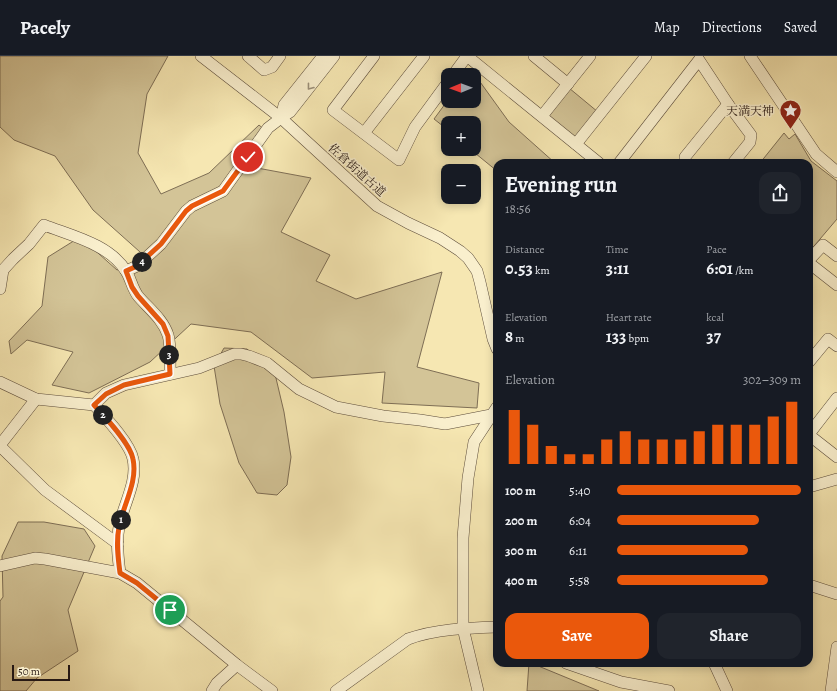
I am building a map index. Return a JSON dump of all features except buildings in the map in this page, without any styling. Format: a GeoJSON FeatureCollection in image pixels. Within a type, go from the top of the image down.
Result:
{"type":"FeatureCollection","features":[{"type":"Feature","properties":{"kind":"street","name":"佐倉街道古道"},"geometry":{"type":"LineString","coordinates":[[201,56],[281,118],[378,206],[408,223],[440,238],[468,258],[477,271],[479,277],[493,339]]}},
{"type":"Feature","properties":{"kind":"street"},"geometry":{"type":"LineString","coordinates":[[248,56],[264,70],[272,67],[280,56]]}},
{"type":"Feature","properties":{"kind":"street"},"geometry":{"type":"LineString","coordinates":[[281,118],[284,106],[323,56]]}},
{"type":"Feature","properties":{"kind":"street"},"geometry":{"type":"LineString","coordinates":[[126,271],[137,266],[161,244],[186,211],[192,206],[223,191],[268,128],[290,112],[334,56]]}},
{"type":"Feature","properties":{"kind":"street"},"geometry":{"type":"LineString","coordinates":[[374,56],[333,110],[400,160],[414,127],[441,91]]}},
{"type":"Feature","properties":{"kind":"street"},"geometry":{"type":"LineString","coordinates":[[364,133],[424,56]]}},
{"type":"Feature","properties":{"kind":"street"},"geometry":{"type":"LineString","coordinates":[[458,68],[467,56],[594,159]]}},
{"type":"Feature","properties":{"kind":"street"},"geometry":{"type":"LineString","coordinates":[[534,56],[568,84]]}},
{"type":"Feature","properties":{"kind":"street"},"geometry":{"type":"LineString","coordinates":[[542,116],[590,56]]}},
{"type":"Feature","properties":{"kind":"street"},"geometry":{"type":"LineString","coordinates":[[576,144],[646,56]]}},
{"type":"Feature","properties":{"kind":"street"},"geometry":{"type":"LineString","coordinates":[[750,56],[816,154],[837,172]]}},
{"type":"Feature","properties":{"kind":"street"},"geometry":{"type":"LineString","coordinates":[[622,159],[699,57],[728,104],[748,128],[752,138],[736,159]]}},
{"type":"Feature","properties":{"kind":"street"},"geometry":{"type":"LineString","coordinates":[[685,159],[685,157],[728,104]]}},
{"type":"Feature","properties":{"kind":"street"},"geometry":{"type":"LineString","coordinates":[[0,289],[3,270],[13,258],[29,244],[44,225],[84,240],[112,255],[126,271],[132,287],[138,296],[163,324],[168,336],[170,374]]}},
{"type":"Feature","properties":{"kind":"street"},"geometry":{"type":"LineString","coordinates":[[813,256],[823,245],[837,256]]}},
{"type":"Feature","properties":{"kind":"street"},"geometry":{"type":"LineString","coordinates":[[813,264],[837,285]]}},
{"type":"Feature","properties":{"kind":"street"},"geometry":{"type":"LineString","coordinates":[[813,357],[828,339],[837,346]]}},
{"type":"Feature","properties":{"kind":"street"},"geometry":{"type":"LineString","coordinates":[[94,405],[106,394],[124,385],[199,368],[234,354],[241,354],[267,363],[299,389],[336,407],[383,416],[445,424],[493,411]]}},
{"type":"Feature","properties":{"kind":"street"},"geometry":{"type":"LineString","coordinates":[[0,382],[36,399],[94,405],[114,428],[130,451],[133,459],[132,480],[119,527],[118,544],[120,573]]}},
{"type":"Feature","properties":{"kind":"street"},"geometry":{"type":"LineString","coordinates":[[813,430],[837,398]]}},
{"type":"Feature","properties":{"kind":"street"},"geometry":{"type":"LineString","coordinates":[[36,399],[0,446],[45,490],[118,544]]}},
{"type":"Feature","properties":{"kind":"street"},"geometry":{"type":"LineString","coordinates":[[478,691],[463,628],[463,538],[468,478],[474,442],[493,413]]}},
{"type":"Feature","properties":{"kind":"street"},"geometry":{"type":"LineString","coordinates":[[813,438],[837,457]]}},
{"type":"Feature","properties":{"kind":"street"},"geometry":{"type":"LineString","coordinates":[[813,486],[837,479]]}},
{"type":"Feature","properties":{"kind":"street"},"geometry":{"type":"LineString","coordinates":[[0,566],[35,558],[120,573],[137,583],[237,665],[272,691]]}},
{"type":"Feature","properties":{"kind":"street"},"geometry":{"type":"LineString","coordinates":[[813,586],[837,594]]}},
{"type":"Feature","properties":{"kind":"street"},"geometry":{"type":"LineString","coordinates":[[336,691],[408,639],[431,633],[463,628],[493,627]]}},
{"type":"Feature","properties":{"kind":"street"},"geometry":{"type":"LineString","coordinates":[[830,691],[837,647]]}},
{"type":"Feature","properties":{"kind":"street"},"geometry":{"type":"LineString","coordinates":[[212,691],[217,683],[237,665]]}},
{"type":"Feature","properties":{"kind":"street"},"geometry":{"type":"LineString","coordinates":[[578,667],[621,682],[669,691]]}},
{"type":"Feature","properties":{"kind":"street"},"geometry":{"type":"LineString","coordinates":[[716,667],[727,691]]}},
{"type":"Feature","properties":{"kind":"shaded area"},"geometry":{"type":"Polygon","coordinates":[[[0,56],[168,56],[147,94],[138,153],[161,194],[209,173],[259,125],[266,131],[241,165],[311,178],[281,232],[330,255],[316,281],[356,299],[442,272],[417,367],[479,383],[477,408],[382,403],[385,372],[312,378],[251,332],[191,324],[150,362],[89,393],[52,385],[73,352],[27,340],[11,354],[9,341],[42,306],[48,257],[80,237],[117,270],[149,260],[93,210],[55,156],[14,140],[0,127],[0,56]]]}},
{"type":"Feature","properties":{"kind":"shaded area"},"geometry":{"type":"Polygon","coordinates":[[[481,83],[509,122],[551,159],[493,159],[493,168],[479,156],[481,156],[481,116],[441,116],[441,124],[434,119],[442,108],[481,108],[481,83]]]}},
{"type":"Feature","properties":{"kind":"shaded area"},"geometry":{"type":"Polygon","coordinates":[[[569,88],[598,112],[576,139],[547,116],[569,88]]]}},
{"type":"Feature","properties":{"kind":"shaded area"},"geometry":{"type":"Polygon","coordinates":[[[784,133],[789,139],[795,134],[810,159],[763,159],[784,133]]]}},
{"type":"Feature","properties":{"kind":"shaded area"},"geometry":{"type":"Polygon","coordinates":[[[813,163],[837,181],[837,219],[813,247],[813,163]]]}},
{"type":"Feature","properties":{"kind":"shaded area"},"geometry":{"type":"Polygon","coordinates":[[[224,348],[247,349],[275,374],[284,412],[291,457],[287,485],[277,495],[257,493],[239,463],[220,404],[214,366],[224,348]]]}},
{"type":"Feature","properties":{"kind":"shaded area"},"geometry":{"type":"Polygon","coordinates":[[[18,522],[44,522],[84,529],[95,546],[68,610],[78,651],[37,678],[26,691],[0,691],[0,601],[3,597],[2,556],[18,522]]]}},
{"type":"Feature","properties":{"kind":"shaded area"},"geometry":{"type":"Polygon","coordinates":[[[529,667],[541,667],[599,691],[527,691],[529,667]]]}},
{"type":"Feature","properties":{"kind":"place","name":"天満天神"},"geometry":{"type":"Point","coordinates":[790,130]}},
{"type":"Feature","properties":{"kind":"route"},"geometry":{"type":"LineString","coordinates":[[170,610],[137,583],[120,573],[118,549],[119,527],[132,480],[134,470],[133,459],[130,451],[114,428],[94,405],[106,394],[124,385],[170,374],[168,336],[163,324],[138,296],[132,287],[126,271],[137,266],[161,244],[186,211],[192,206],[223,191],[248,157]]}}]}
